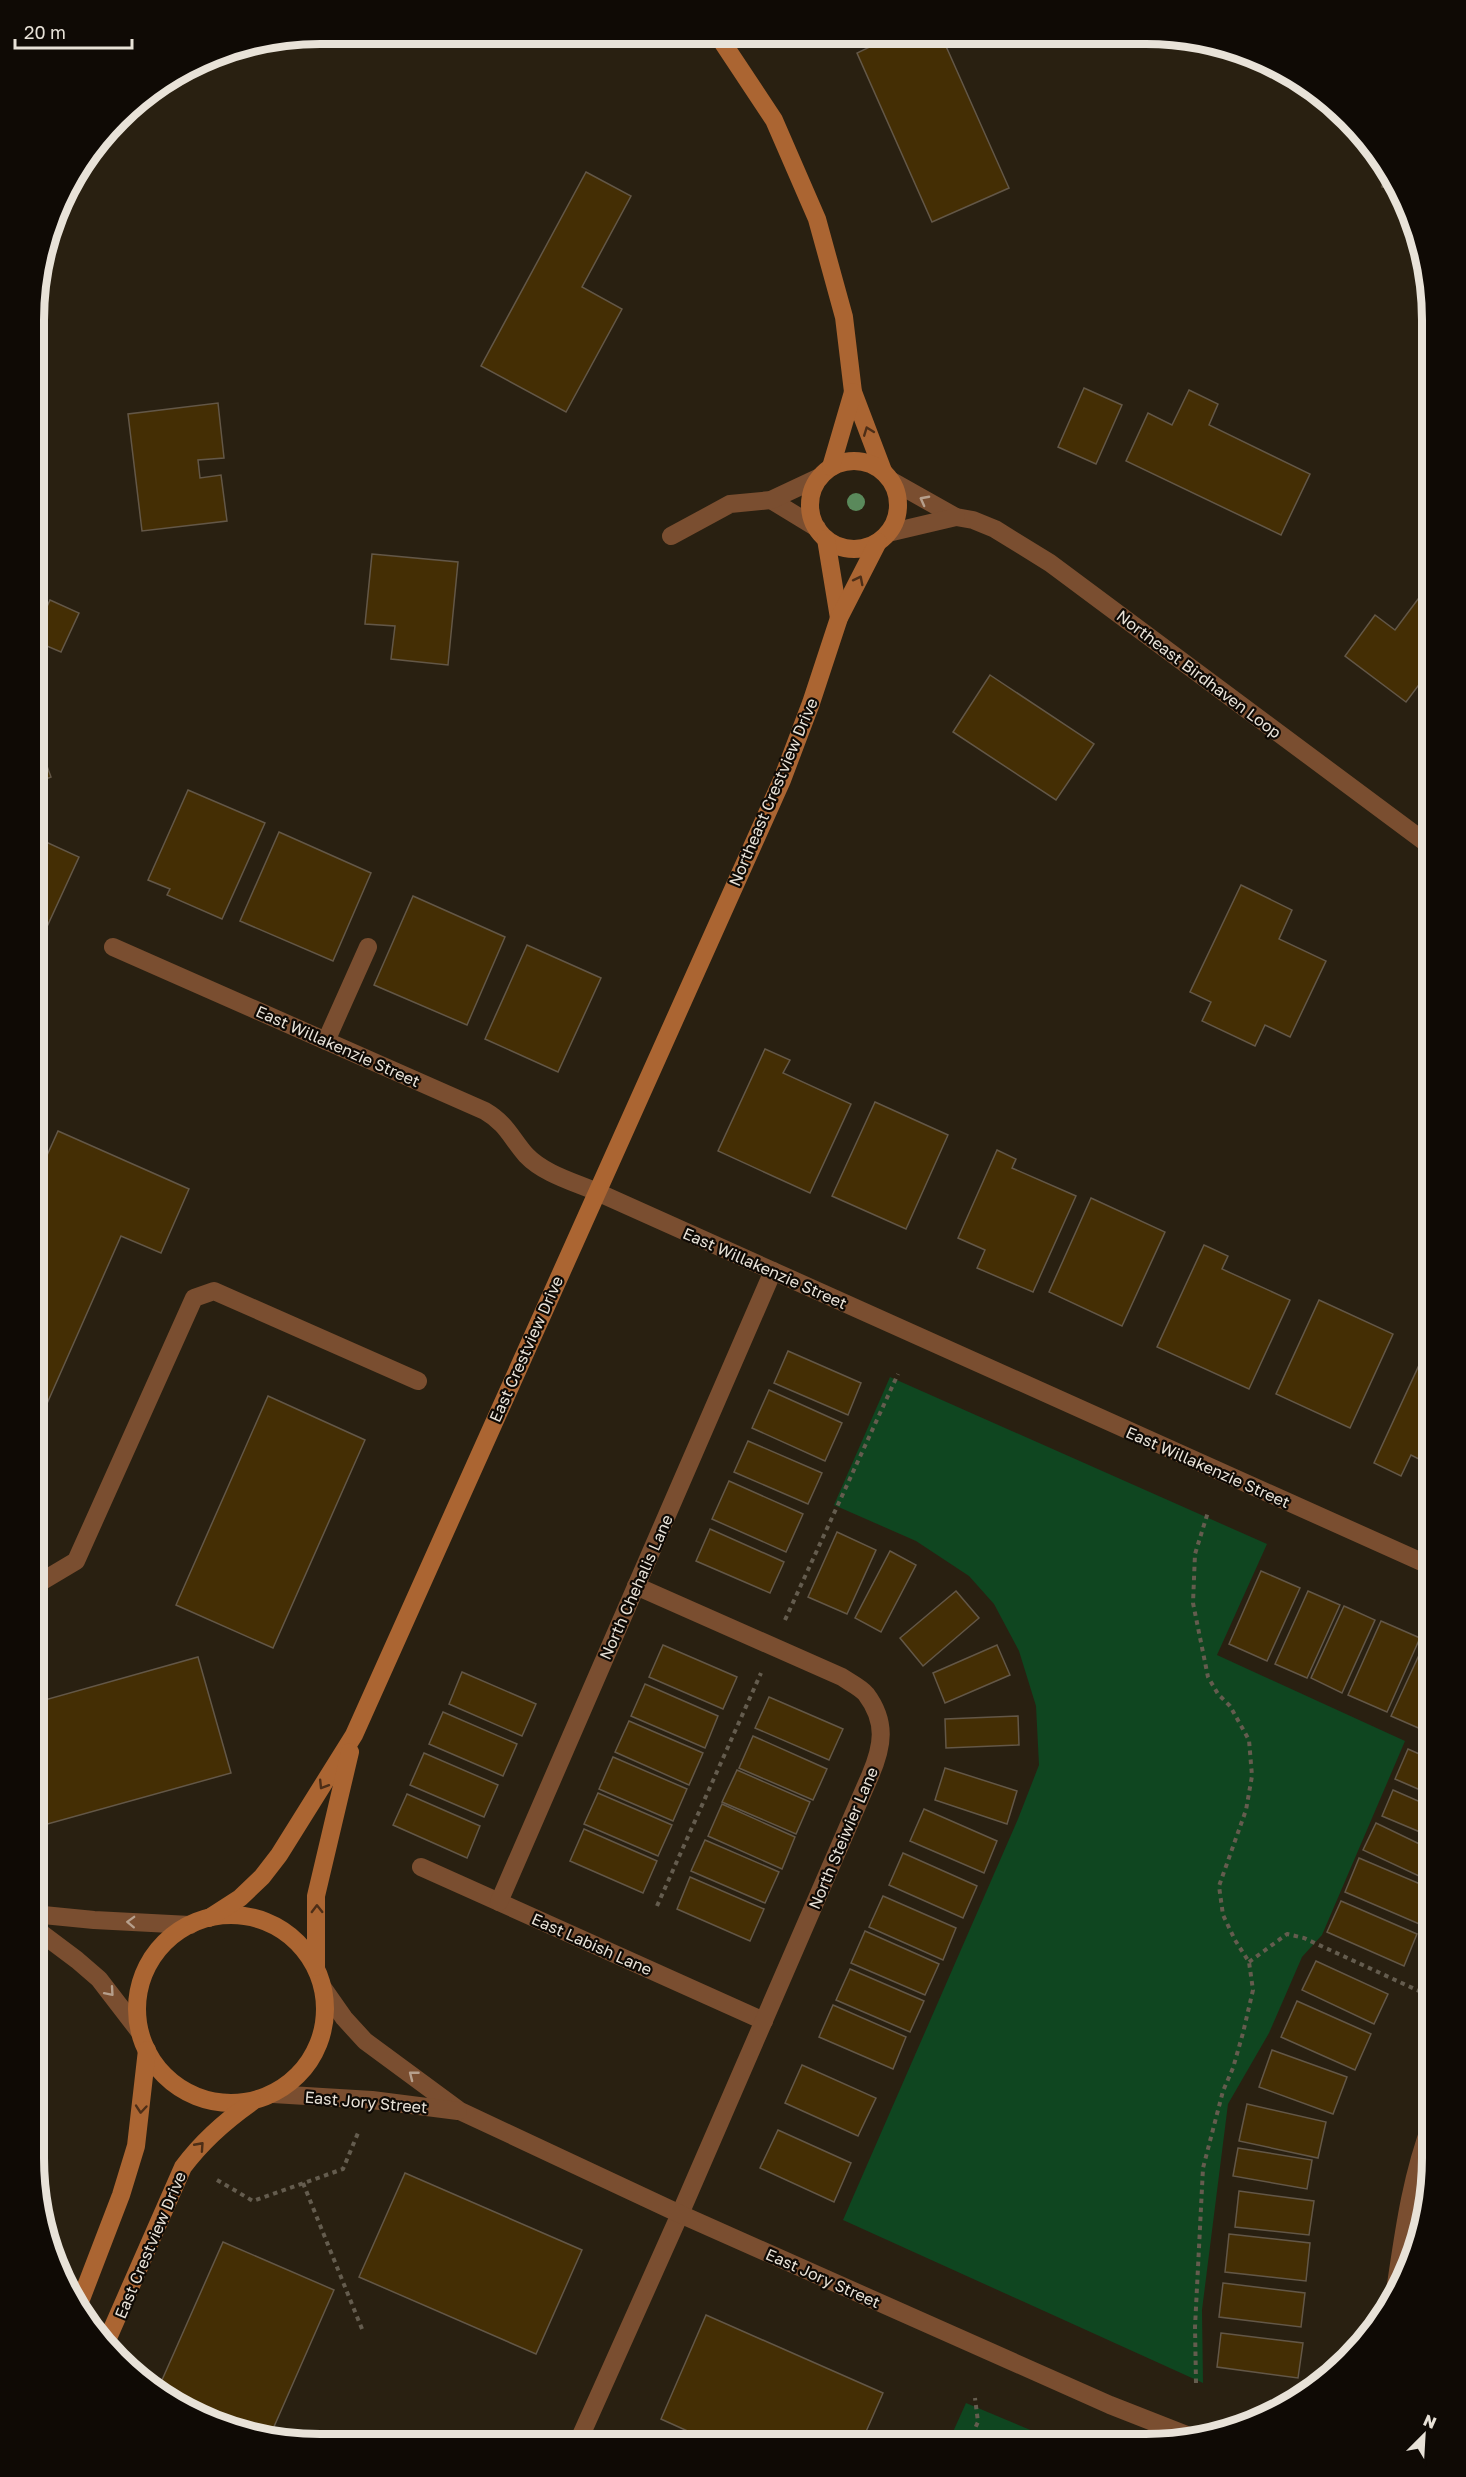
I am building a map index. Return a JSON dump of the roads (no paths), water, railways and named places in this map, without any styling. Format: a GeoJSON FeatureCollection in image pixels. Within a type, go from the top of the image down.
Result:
{"type":"FeatureCollection","features":[{"type":"Feature","properties":{"kind":"street"},"geometry":{"type":"LineString","coordinates":[[724,44],[774,120],[817,219],[844,317],[853,392],[897,495],[899,508],[896,522],[883,538],[865,548],[852,549],[838,546],[771,500]]}},
{"type":"Feature","properties":{"kind":"street"},"geometry":{"type":"LineString","coordinates":[[821,534],[812,516],[810,501],[813,489],[826,472],[853,392]]}},
{"type":"Feature","properties":{"kind":"street"},"geometry":{"type":"LineString","coordinates":[[671,536],[730,504],[771,500],[844,462],[857,461],[871,464],[888,476]]}},
{"type":"Feature","properties":{"kind":"street","name":"Northeast Birdhaven Loop"},"geometry":{"type":"LineString","coordinates":[[888,476],[956,517],[973,520],[995,529],[1050,563],[1422,840]]}},
{"type":"Feature","properties":{"kind":"street","name":"Northeast Birdhaven Loop"},"geometry":{"type":"LineString","coordinates":[[883,538],[956,517]]}},
{"type":"Feature","properties":{"kind":"street","name":"Northeast Crestview Drive"},"geometry":{"type":"LineString","coordinates":[[821,534],[839,618]]}},
{"type":"Feature","properties":{"kind":"street","name":"Northeast Crestview Drive"},"geometry":{"type":"LineString","coordinates":[[699,964],[782,780],[812,704],[839,618],[883,538]]}},
{"type":"Feature","properties":{"kind":"street","name":"East Willakenzie Street"},"geometry":{"type":"LineString","coordinates":[[113,947],[485,1111],[497,1118],[508,1129],[535,1163],[1422,1563]]}},
{"type":"Feature","properties":{"kind":"street"},"geometry":{"type":"LineString","coordinates":[[326,1041],[368,947]]}},
{"type":"Feature","properties":{"kind":"street","name":"East Crestview Drive"},"geometry":{"type":"LineString","coordinates":[[209,1918],[240,1898],[262,1877],[279,1855],[354,1735],[699,964]]}},
{"type":"Feature","properties":{"kind":"street","name":"North Chehalis Lane"},"geometry":{"type":"LineString","coordinates":[[499,1902],[773,1271]]}},
{"type":"Feature","properties":{"kind":"street"},"geometry":{"type":"LineString","coordinates":[[44,1580],[76,1561],[194,1298],[214,1291],[418,1381]]}},
{"type":"Feature","properties":{"kind":"street","name":"North Steiwier Lane"},"geometry":{"type":"LineString","coordinates":[[582,2434],[680,2214],[879,1755],[882,1736],[877,1714],[865,1693],[842,1677],[636,1586]]}},
{"type":"Feature","properties":{"kind":"street","name":"East Crestview Drive"},"geometry":{"type":"LineString","coordinates":[[316,1967],[316,1896],[354,1735]]}},
{"type":"Feature","properties":{"kind":"street","name":"East Labish Lane"},"geometry":{"type":"LineString","coordinates":[[421,1867],[764,2021]]}},
{"type":"Feature","properties":{"kind":"street"},"geometry":{"type":"LineString","coordinates":[[44,1915],[94,1920],[190,1924]]}},
{"type":"Feature","properties":{"kind":"street"},"geometry":{"type":"LineString","coordinates":[[44,1935],[77,1959],[99,1979],[139,2031],[158,2068],[173,2084],[191,2094],[222,2103],[253,2101],[273,2094],[291,2083],[306,2067],[317,2049],[324,2029],[326,2009],[323,1988],[316,1967],[305,1950],[290,1935],[272,1924],[241,1916],[209,1918],[190,1924],[172,1936],[157,1951],[146,1969],[139,1989],[137,2010],[139,2031]]}},
{"type":"Feature","properties":{"kind":"street","name":"East Jory Street"},"geometry":{"type":"LineString","coordinates":[[323,1988],[344,2018],[365,2041],[460,2111],[680,2214],[1110,2406],[1178,2432]]}},
{"type":"Feature","properties":{"kind":"street"},"geometry":{"type":"LineString","coordinates":[[81,2298],[109,2227],[136,2146],[147,2050]]}},
{"type":"Feature","properties":{"kind":"street","name":"East Jory Street"},"geometry":{"type":"LineString","coordinates":[[273,2094],[372,2100],[460,2111]]}},
{"type":"Feature","properties":{"kind":"street","name":"East Crestview Drive"},"geometry":{"type":"LineString","coordinates":[[109,2336],[183,2167],[200,2144],[224,2122],[253,2101]]}},
{"type":"Feature","properties":{"kind":"street"},"geometry":{"type":"LineString","coordinates":[[1398,2271],[1410,2197],[1422,2148]]}}]}
